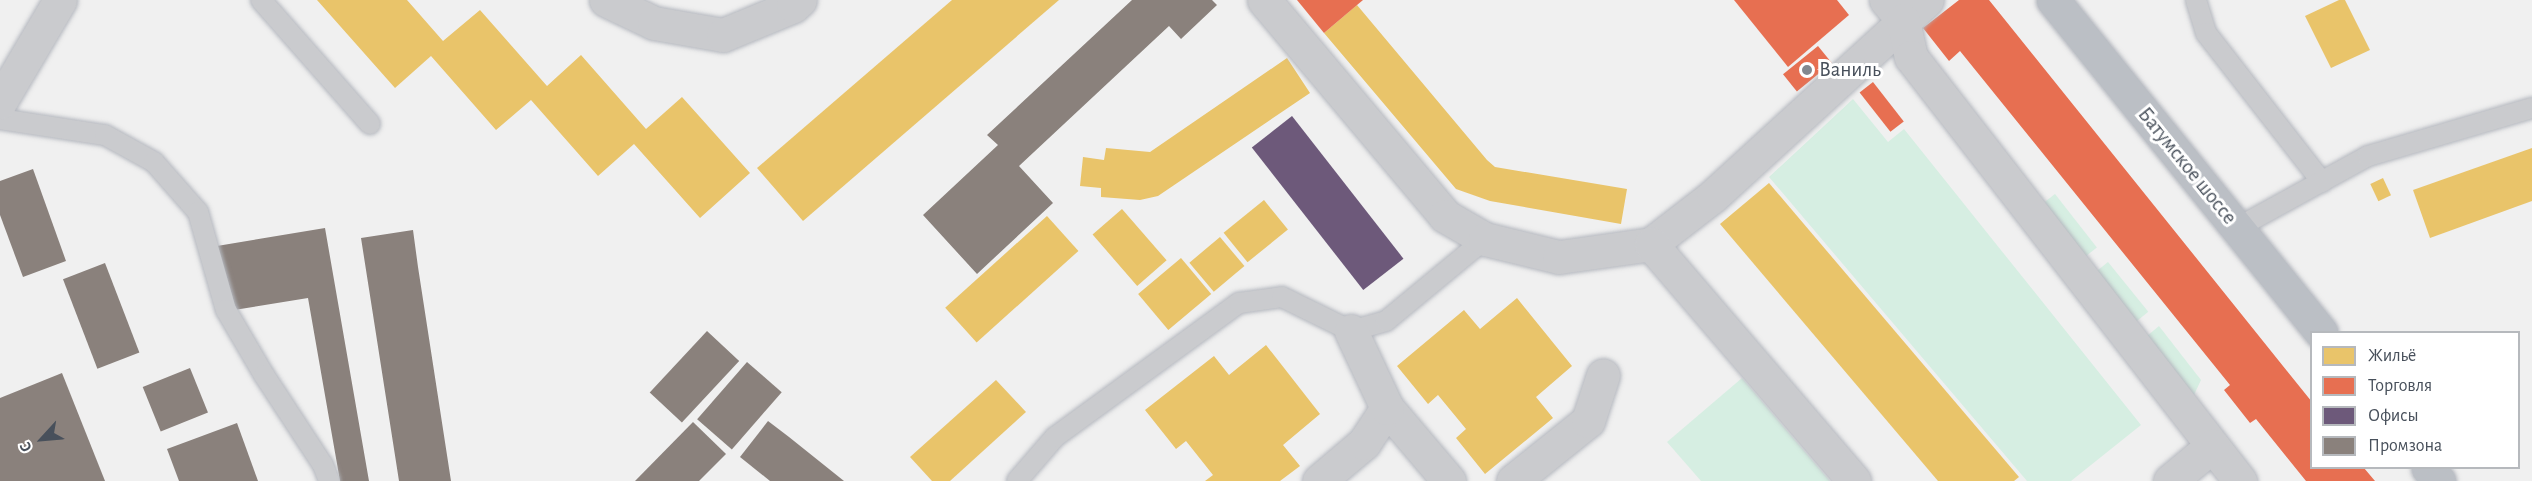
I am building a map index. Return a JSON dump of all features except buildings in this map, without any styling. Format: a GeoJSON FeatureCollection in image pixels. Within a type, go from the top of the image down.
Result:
{"type":"FeatureCollection","features":[{"type":"Feature","properties":{"kind":"highway","name":"Батумское шоссе"},"geometry":{"type":"LineString","coordinates":[[2053,0],[2318,331]]}},
{"type":"Feature","properties":{"kind":"highway"},"geometry":{"type":"LineString","coordinates":[[2429,469],[2439,481]]}},
{"type":"Feature","properties":{"kind":"street"},"geometry":{"type":"LineString","coordinates":[[0,102],[60,0]]}},
{"type":"Feature","properties":{"kind":"street"},"geometry":{"type":"LineString","coordinates":[[606,0],[654,22],[723,35],[793,6],[800,0]]}},
{"type":"Feature","properties":{"kind":"street"},"geometry":{"type":"LineString","coordinates":[[1264,0],[1445,216],[1485,239],[1559,257],[1651,244],[1713,196],[1906,7]]}},
{"type":"Feature","properties":{"kind":"street"},"geometry":{"type":"LineString","coordinates":[[1906,7],[1911,57],[2240,481]]}},
{"type":"Feature","properties":{"kind":"street"},"geometry":{"type":"LineString","coordinates":[[1651,244],[1854,481]]}},
{"type":"Feature","properties":{"kind":"street"},"geometry":{"type":"LineString","coordinates":[[1352,331],[1387,408],[1449,481]]}},
{"type":"Feature","properties":{"kind":"street"},"geometry":{"type":"LineString","coordinates":[[1513,481],[1588,421],[1603,375]]}},
{"type":"Feature","properties":{"kind":"street"},"geometry":{"type":"LineString","coordinates":[[1319,481],[1364,443],[1387,408]]}},
{"type":"Feature","properties":{"kind":"street"},"geometry":{"type":"LineString","coordinates":[[2170,481],[2212,446]]}},
{"type":"Feature","properties":{"kind":"lane"},"geometry":{"type":"LineString","coordinates":[[261,0],[370,124]]}},
{"type":"Feature","properties":{"kind":"lane"},"geometry":{"type":"LineString","coordinates":[[2196,0],[2206,33],[2322,182]]}},
{"type":"Feature","properties":{"kind":"lane"},"geometry":{"type":"LineString","coordinates":[[2237,228],[2368,156],[2532,108]]}},
{"type":"Feature","properties":{"kind":"lane"},"geometry":{"type":"LineString","coordinates":[[0,120],[105,135],[154,162],[198,212],[226,310],[264,375],[323,465],[329,481]]}},
{"type":"Feature","properties":{"kind":"lane"},"geometry":{"type":"LineString","coordinates":[[1017,481],[1055,437],[1239,303],[1282,297],[1352,331],[1386,321],[1485,239]]}},
{"type":"Feature","properties":{"kind":"green space"},"geometry":{"type":"Polygon","coordinates":[[[1853,99],[1888,142],[1904,129],[2141,425],[2071,481],[2027,481],[1769,177],[1853,99]]]}},
{"type":"Feature","properties":{"kind":"green space"},"geometry":{"type":"Polygon","coordinates":[[[2055,194],[2097,248],[2086,256],[2044,203],[2055,194]]]}},
{"type":"Feature","properties":{"kind":"green space"},"geometry":{"type":"Polygon","coordinates":[[[2108,262],[2148,312],[2137,321],[2096,271],[2108,262]]]}},
{"type":"Feature","properties":{"kind":"green space"},"geometry":{"type":"Polygon","coordinates":[[[2159,326],[2201,380],[2194,395],[2147,336],[2159,326]]]}},
{"type":"Feature","properties":{"kind":"green space"},"geometry":{"type":"Polygon","coordinates":[[[1742,378],[1830,481],[1701,481],[1667,442],[1742,378]]]}},
{"type":"Feature","properties":{"kind":"place","name":"Ваниль"},"geometry":{"type":"Point","coordinates":[1807,70]}}]}
